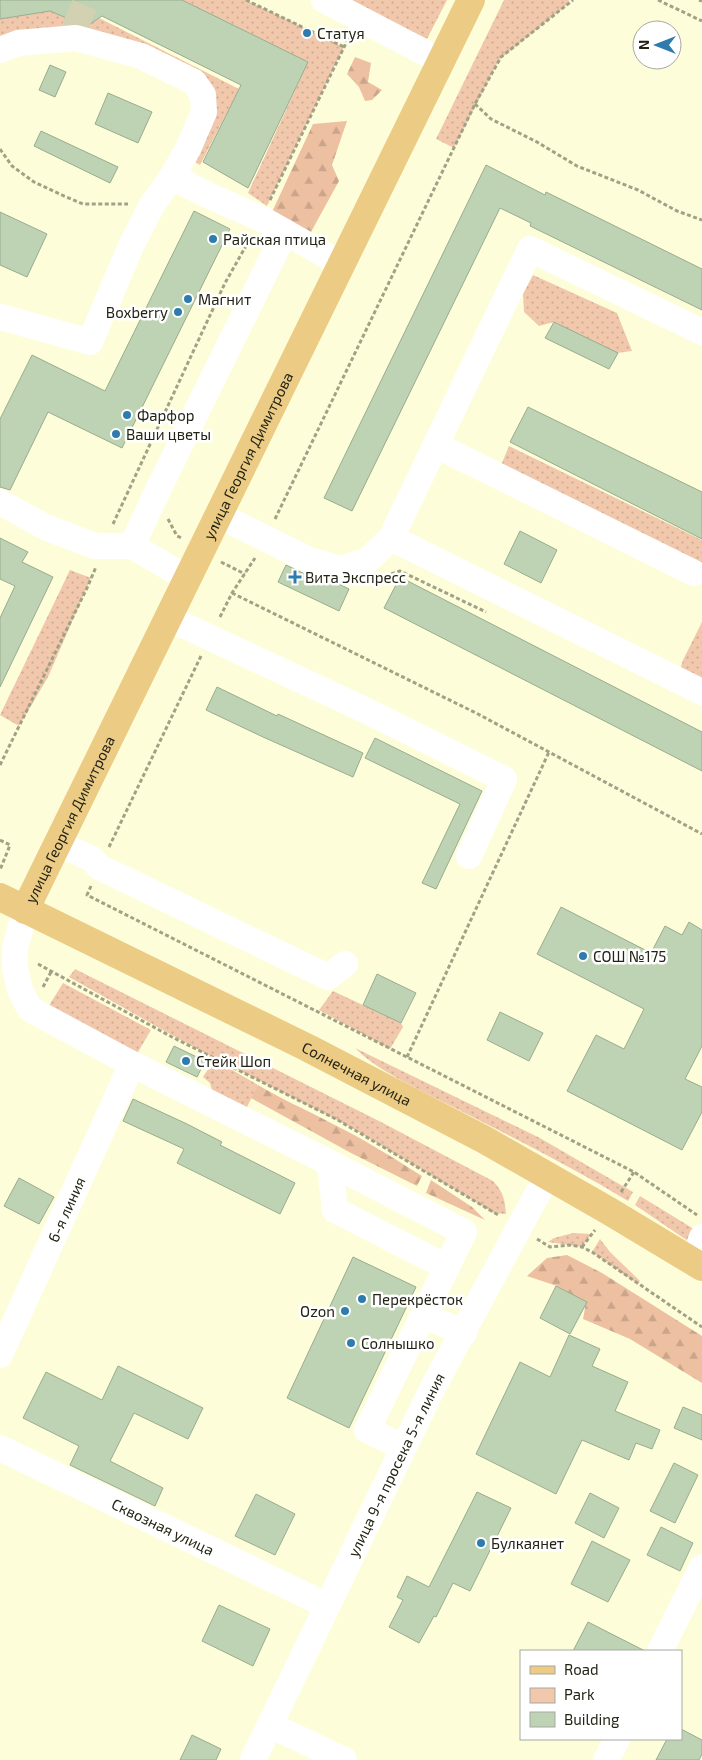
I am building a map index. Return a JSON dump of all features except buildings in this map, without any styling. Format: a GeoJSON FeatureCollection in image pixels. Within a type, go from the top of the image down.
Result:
{"type":"FeatureCollection","features":[{"type":"Feature","properties":{"kind":"main road","name":"улица Георгия Димитрова"},"geometry":{"type":"LineString","coordinates":[[25,910],[470,0]]}},
{"type":"Feature","properties":{"kind":"main road","name":"Солнечная улица"},"geometry":{"type":"LineString","coordinates":[[0,897],[308,1048],[484,1140],[610,1211],[699,1255]]}},
{"type":"Feature","properties":{"kind":"street"},"geometry":{"type":"LineString","coordinates":[[324,0],[440,61]]}},
{"type":"Feature","properties":{"kind":"street"},"geometry":{"type":"LineString","coordinates":[[0,50],[18,43],[75,33],[141,56],[194,82],[203,95],[204,112],[188,148],[172,177],[152,205],[131,246],[90,342],[0,317]]}},
{"type":"Feature","properties":{"kind":"street"},"geometry":{"type":"LineString","coordinates":[[172,177],[264,220],[341,264]]}},
{"type":"Feature","properties":{"kind":"street"},"geometry":{"type":"LineString","coordinates":[[132,546],[284,232]]}},
{"type":"Feature","properties":{"kind":"street"},"geometry":{"type":"LineString","coordinates":[[218,515],[309,560],[341,569],[368,560],[391,538],[530,249],[702,332]]}},
{"type":"Feature","properties":{"kind":"street"},"geometry":{"type":"LineString","coordinates":[[436,445],[694,573]]}},
{"type":"Feature","properties":{"kind":"street"},"geometry":{"type":"LineString","coordinates":[[0,502],[45,527],[95,546],[132,546],[187,578]]}},
{"type":"Feature","properties":{"kind":"street"},"geometry":{"type":"LineString","coordinates":[[391,538],[702,692]]}},
{"type":"Feature","properties":{"kind":"street"},"geometry":{"type":"LineString","coordinates":[[168,618],[367,710],[504,779],[470,856]]}},
{"type":"Feature","properties":{"kind":"street"},"geometry":{"type":"LineString","coordinates":[[58,843],[92,859],[99,867],[328,977],[344,964]]}},
{"type":"Feature","properties":{"kind":"street"},"geometry":{"type":"LineString","coordinates":[[25,910],[15,949],[15,968],[20,990],[30,1009],[132,1064],[464,1232],[367,1430],[403,1447]]}},
{"type":"Feature","properties":{"kind":"street","name":"6-я линия"},"geometry":{"type":"LineString","coordinates":[[0,1355],[132,1064]]}},
{"type":"Feature","properties":{"kind":"street"},"geometry":{"type":"LineString","coordinates":[[330,1163],[335,1210],[447,1266]]}},
{"type":"Feature","properties":{"kind":"street","name":"улица 9-я просека 5-я линия"},"geometry":{"type":"LineString","coordinates":[[253,1760],[326,1605],[432,1389],[464,1333],[547,1176]]}},
{"type":"Feature","properties":{"kind":"street"},"geometry":{"type":"LineString","coordinates":[[424,1315],[464,1333]]}},
{"type":"Feature","properties":{"kind":"street","name":"Сквозная улица"},"geometry":{"type":"LineString","coordinates":[[0,1448],[326,1605]]}},
{"type":"Feature","properties":{"kind":"street"},"geometry":{"type":"LineString","coordinates":[[660,1650],[702,1567]]}},
{"type":"Feature","properties":{"kind":"street"},"geometry":{"type":"LineString","coordinates":[[270,1725],[344,1760]]}},
{"type":"Feature","properties":{"kind":"street"},"geometry":{"type":"LineString","coordinates":[[606,1760],[616,1740]]}},
{"type":"Feature","properties":{"kind":"path"},"geometry":{"type":"LineString","coordinates":[[246,0],[344,48]]}},
{"type":"Feature","properties":{"kind":"path"},"geometry":{"type":"LineString","coordinates":[[573,0],[501,57],[475,104],[266,539],[232,592],[87,895],[634,1172],[702,1218]]}},
{"type":"Feature","properties":{"kind":"path"},"geometry":{"type":"LineString","coordinates":[[658,0],[702,21]]}},
{"type":"Feature","properties":{"kind":"path"},"geometry":{"type":"LineString","coordinates":[[475,104],[491,119],[537,142],[577,166],[638,190],[677,211],[702,220]]}},
{"type":"Feature","properties":{"kind":"path"},"geometry":{"type":"LineString","coordinates":[[0,149],[12,166],[26,177],[84,204],[152,205]]}},
{"type":"Feature","properties":{"kind":"path"},"geometry":{"type":"LineString","coordinates":[[381,577],[400,571],[489,614]]}},
{"type":"Feature","properties":{"kind":"path"},"geometry":{"type":"LineString","coordinates":[[232,592],[478,714],[702,834]]}},
{"type":"Feature","properties":{"kind":"path"},"geometry":{"type":"LineString","coordinates":[[408,1058],[549,752]]}},
{"type":"Feature","properties":{"kind":"path"},"geometry":{"type":"LineString","coordinates":[[0,840],[10,845],[0,870]]}},
{"type":"Feature","properties":{"kind":"path"},"geometry":{"type":"LineString","coordinates":[[51,972],[172,1037],[336,1119],[494,1213]]}},
{"type":"Feature","properties":{"kind":"path"},"geometry":{"type":"LineString","coordinates":[[582,1248],[592,1252],[702,1327]]}},
{"type":"Feature","properties":{"kind":"green space"},"geometry":{"type":"Polygon","coordinates":[[[182,0],[246,0],[344,47],[267,206],[248,193],[308,62],[182,0]]]}},
{"type":"Feature","properties":{"kind":"green space"},"geometry":{"type":"Polygon","coordinates":[[[342,0],[447,0],[427,39],[342,0]]]}},
{"type":"Feature","properties":{"kind":"green space"},"geometry":{"type":"Polygon","coordinates":[[[504,0],[569,0],[568,4],[499,60],[454,148],[436,139],[504,0]]]}},
{"type":"Feature","properties":{"kind":"green space"},"geometry":{"type":"Polygon","coordinates":[[[50,11],[86,27],[99,18],[239,89],[200,165],[184,156],[198,88],[82,39],[0,46],[0,19],[50,11]]]}},
{"type":"Feature","properties":{"kind":"green space"},"geometry":{"type":"Polygon","coordinates":[[[355,57],[371,63],[368,82],[382,90],[372,100],[365,101],[359,87],[347,74],[355,57]]]}},
{"type":"Feature","properties":{"kind":"green space"},"geometry":{"type":"Polygon","coordinates":[[[347,121],[332,165],[339,181],[311,232],[272,212],[313,124],[347,121]]]}},
{"type":"Feature","properties":{"kind":"green space"},"geometry":{"type":"Polygon","coordinates":[[[533,275],[617,313],[632,351],[617,353],[554,322],[539,326],[524,312],[523,294],[533,275]]]}},
{"type":"Feature","properties":{"kind":"green space"},"geometry":{"type":"Polygon","coordinates":[[[509,446],[702,540],[702,579],[497,475],[509,446]]]}},
{"type":"Feature","properties":{"kind":"green space"},"geometry":{"type":"Polygon","coordinates":[[[70,570],[91,578],[48,677],[19,726],[0,715],[70,570]]]}},
{"type":"Feature","properties":{"kind":"green space"},"geometry":{"type":"Polygon","coordinates":[[[702,622],[702,692],[677,680],[683,660],[702,622]]]}},
{"type":"Feature","properties":{"kind":"green space"},"geometry":{"type":"Polygon","coordinates":[[[75,969],[381,1122],[493,1181],[503,1196],[506,1214],[494,1213],[345,1124],[195,1048],[69,977],[75,969]]]}},
{"type":"Feature","properties":{"kind":"green space"},"geometry":{"type":"Polygon","coordinates":[[[63,983],[151,1030],[135,1057],[45,1012],[63,983]]]}},
{"type":"Feature","properties":{"kind":"green space"},"geometry":{"type":"Polygon","coordinates":[[[333,991],[401,1023],[403,1027],[390,1049],[319,1010],[333,991]]]}},
{"type":"Feature","properties":{"kind":"green space"},"geometry":{"type":"Polygon","coordinates":[[[355,1048],[538,1137],[633,1192],[628,1201],[540,1152],[400,1080],[355,1048]]]}},
{"type":"Feature","properties":{"kind":"green space"},"geometry":{"type":"Polygon","coordinates":[[[220,1063],[258,1085],[245,1111],[213,1094],[210,1083],[203,1077],[210,1066],[220,1063]]]}},
{"type":"Feature","properties":{"kind":"green space"},"geometry":{"type":"Polygon","coordinates":[[[258,1085],[353,1135],[422,1176],[417,1186],[351,1153],[251,1098],[258,1085]]]}},
{"type":"Feature","properties":{"kind":"green space"},"geometry":{"type":"Polygon","coordinates":[[[431,1180],[472,1207],[485,1220],[426,1193],[431,1180]]]}},
{"type":"Feature","properties":{"kind":"green space"},"geometry":{"type":"Polygon","coordinates":[[[640,1196],[702,1234],[688,1241],[635,1205],[640,1196]]]}},
{"type":"Feature","properties":{"kind":"green space"},"geometry":{"type":"Polygon","coordinates":[[[573,1233],[591,1234],[582,1247],[548,1242],[554,1238],[573,1233]]]}},
{"type":"Feature","properties":{"kind":"green space"},"geometry":{"type":"Polygon","coordinates":[[[600,1239],[610,1252],[640,1281],[638,1284],[592,1252],[600,1239]]]}},
{"type":"Feature","properties":{"kind":"green space"},"geometry":{"type":"Polygon","coordinates":[[[567,1255],[602,1273],[702,1336],[702,1383],[630,1339],[583,1319],[586,1302],[557,1286],[527,1276],[547,1258],[567,1255]]]}},
{"type":"Feature","properties":{"kind":"tunnel"},"geometry":{"type":"LineString","coordinates":[[74,29],[87,0]]}},
{"type":"Feature","properties":{"kind":"place","name":"Статуя"},"geometry":{"type":"Point","coordinates":[307,33]}},
{"type":"Feature","properties":{"kind":"place","name":"Райская птица"},"geometry":{"type":"Point","coordinates":[213,239]}},
{"type":"Feature","properties":{"kind":"place","name":"Магнит"},"geometry":{"type":"Point","coordinates":[188,299]}},
{"type":"Feature","properties":{"kind":"place","name":"Boxberry"},"geometry":{"type":"Point","coordinates":[178,312]}},
{"type":"Feature","properties":{"kind":"place","name":"Фарфор"},"geometry":{"type":"Point","coordinates":[127,415]}},
{"type":"Feature","properties":{"kind":"place","name":"Ваши цветы"},"geometry":{"type":"Point","coordinates":[116,434]}},
{"type":"Feature","properties":{"kind":"place","name":"Вита Экспресс"},"geometry":{"type":"Point","coordinates":[295,577]}},
{"type":"Feature","properties":{"kind":"place","name":"СОШ №175"},"geometry":{"type":"Point","coordinates":[583,956]}},
{"type":"Feature","properties":{"kind":"place","name":"Стейк Шоп"},"geometry":{"type":"Point","coordinates":[186,1061]}},
{"type":"Feature","properties":{"kind":"place","name":"Перекрёсток"},"geometry":{"type":"Point","coordinates":[362,1299]}},
{"type":"Feature","properties":{"kind":"place","name":"Ozon"},"geometry":{"type":"Point","coordinates":[345,1311]}},
{"type":"Feature","properties":{"kind":"place","name":"Солнышко"},"geometry":{"type":"Point","coordinates":[351,1343]}},
{"type":"Feature","properties":{"kind":"place","name":"Булкаянет"},"geometry":{"type":"Point","coordinates":[481,1543]}}]}
